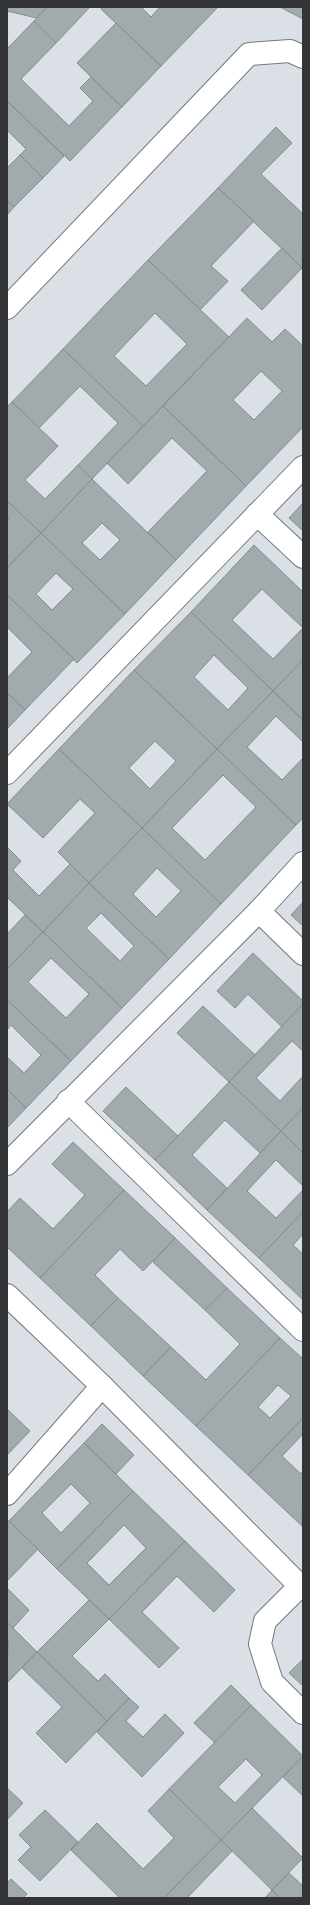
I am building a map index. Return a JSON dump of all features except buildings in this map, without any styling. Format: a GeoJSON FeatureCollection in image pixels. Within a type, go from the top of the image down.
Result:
{"type":"FeatureCollection","features":[{"type":"Feature","properties":{"kind":"street"},"geometry":{"type":"LineString","coordinates":[[7,308],[249,54],[290,50],[303,57]]}},
{"type":"Feature","properties":{"kind":"street"},"geometry":{"type":"LineString","coordinates":[[7,773],[303,468]]}},
{"type":"Feature","properties":{"kind":"street"},"geometry":{"type":"LineString","coordinates":[[257,514],[303,557]]}},
{"type":"Feature","properties":{"kind":"street"},"geometry":{"type":"LineString","coordinates":[[7,1164],[68,1101],[259,911],[303,863]]}},
{"type":"Feature","properties":{"kind":"street"},"geometry":{"type":"LineString","coordinates":[[259,911],[303,954]]}},
{"type":"Feature","properties":{"kind":"street"},"geometry":{"type":"LineString","coordinates":[[68,1101],[303,1330]]}},
{"type":"Feature","properties":{"kind":"street"},"geometry":{"type":"LineString","coordinates":[[7,1295],[102,1386],[301,1584],[265,1621],[260,1644],[272,1682],[303,1713]]}},
{"type":"Feature","properties":{"kind":"street"},"geometry":{"type":"LineString","coordinates":[[7,1494],[102,1386]]}}]}
